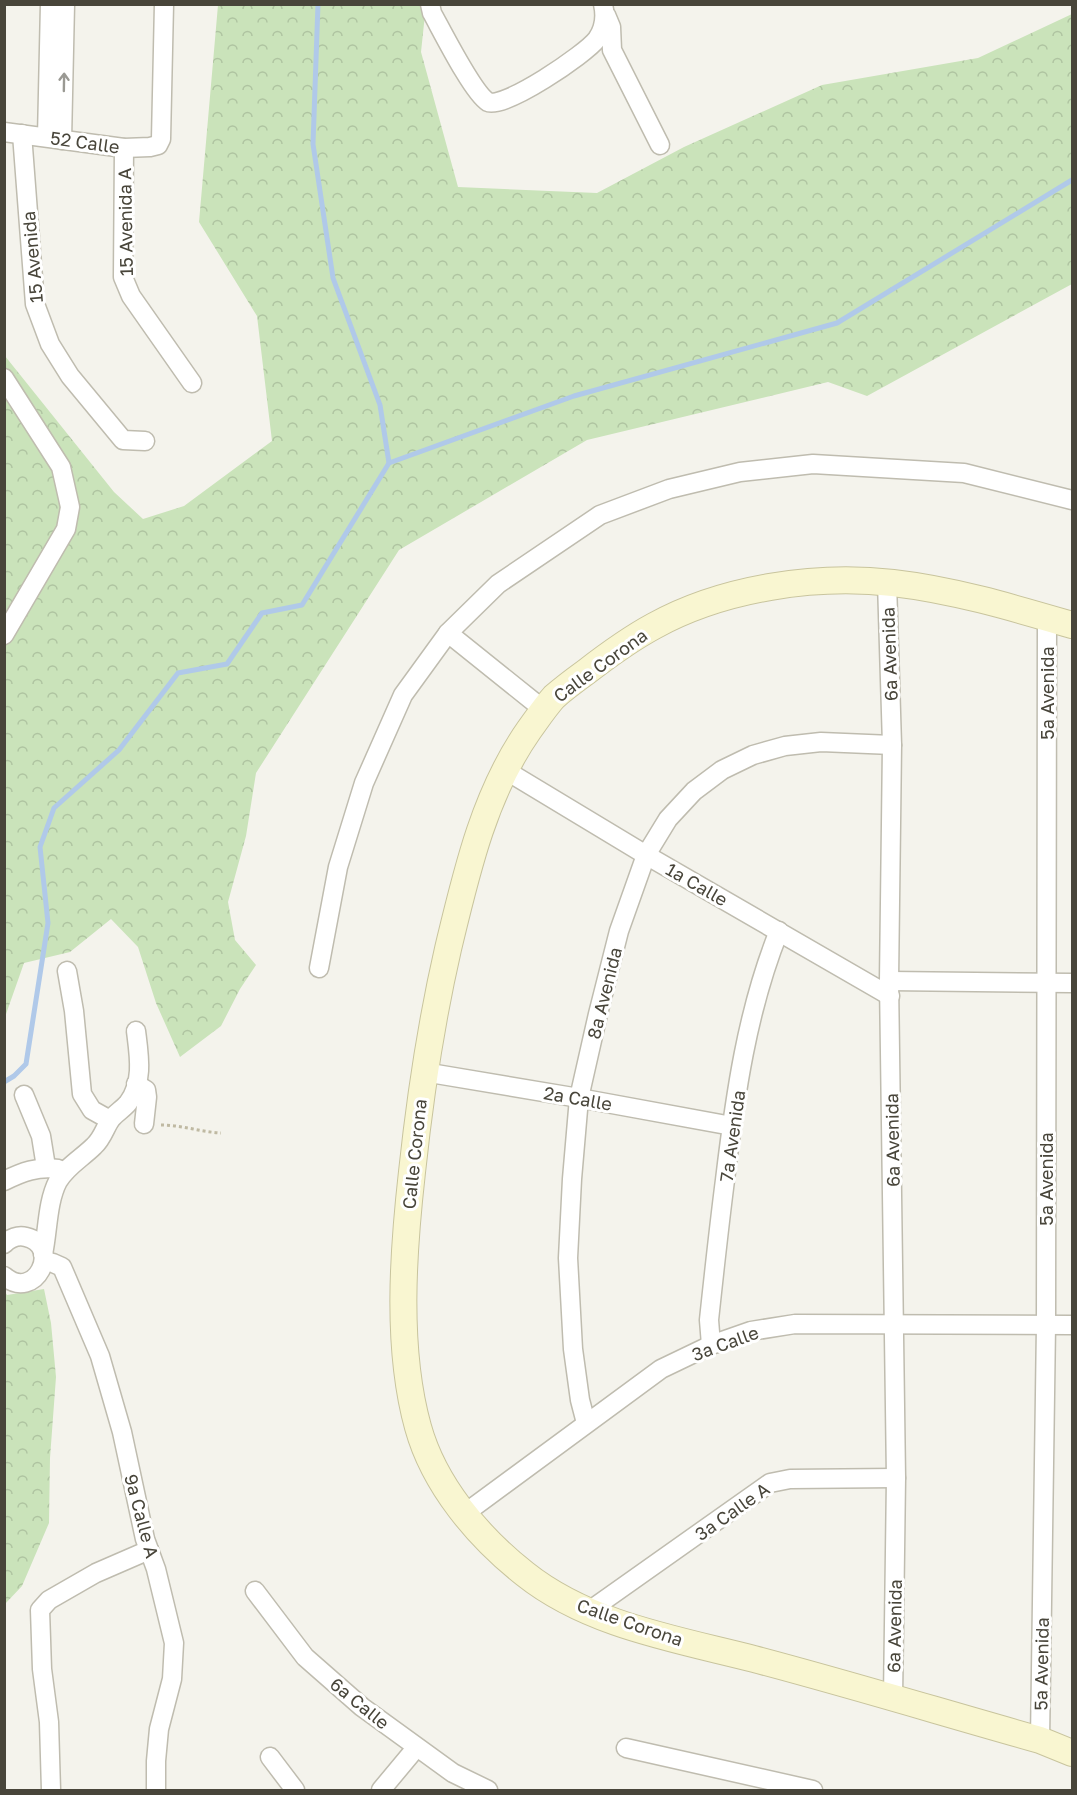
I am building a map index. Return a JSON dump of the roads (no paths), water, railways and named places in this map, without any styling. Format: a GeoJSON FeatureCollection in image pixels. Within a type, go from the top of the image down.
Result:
{"type":"FeatureCollection","features":[{"type":"Feature","properties":{"kind":"street"},"geometry":{"type":"LineString","coordinates":[[50,4],[55,138]]}},
{"type":"Feature","properties":{"kind":"street"},"geometry":{"type":"LineString","coordinates":[[55,138],[65,4]]}},
{"type":"Feature","properties":{"kind":"street","name":"52 Calle"},"geometry":{"type":"LineString","coordinates":[[13,133],[124,148],[158,145],[161,139],[164,4]]}},
{"type":"Feature","properties":{"kind":"street"},"geometry":{"type":"LineString","coordinates":[[430,4],[432,13],[463,67],[480,94],[492,103],[520,93],[587,50],[598,38],[603,26],[604,9]]}},
{"type":"Feature","properties":{"kind":"street"},"geometry":{"type":"LineString","coordinates":[[604,9],[611,27],[612,50],[660,145]]}},
{"type":"Feature","properties":{"kind":"street","name":"15 Avenida"},"geometry":{"type":"LineString","coordinates":[[13,133],[35,304],[50,344],[70,376],[123,440],[145,441]]}},
{"type":"Feature","properties":{"kind":"street","name":"15 Avenida A"},"geometry":{"type":"LineString","coordinates":[[124,148],[123,277],[131,296],[192,383]]}},
{"type":"Feature","properties":{"kind":"street"},"geometry":{"type":"LineString","coordinates":[[4,378],[61,467],[70,507],[66,529],[4,635]]}},
{"type":"Feature","properties":{"kind":"street"},"geometry":{"type":"LineString","coordinates":[[319,968],[338,867],[364,783],[403,695],[448,633],[498,584],[600,515],[669,489],[740,472],[813,464],[964,473],[1072,500]]}},
{"type":"Feature","properties":{"kind":"street","name":"Calle Corona"},"geometry":{"type":"LineString","coordinates":[[1072,625],[929,588],[887,582],[827,581],[784,585],[745,592],[705,604],[659,623],[629,640],[550,701],[519,745],[505,770],[479,834],[463,884],[438,994],[424,1072],[406,1223],[404,1266],[406,1347],[410,1387],[418,1428],[429,1457],[464,1514],[527,1576],[560,1597],[590,1611],[645,1631],[893,1698],[1040,1740],[1072,1753]]}},
{"type":"Feature","properties":{"kind":"street","name":"6a Avenida"},"geometry":{"type":"LineString","coordinates":[[887,582],[892,745],[890,989],[896,1478],[893,1698]]}},
{"type":"Feature","properties":{"kind":"street","name":"5a Avenida"},"geometry":{"type":"LineString","coordinates":[[1040,1740],[1046,1324],[1047,617]]}},
{"type":"Feature","properties":{"kind":"street"},"geometry":{"type":"LineString","coordinates":[[448,633],[543,710]]}},
{"type":"Feature","properties":{"kind":"street","name":"8a Avenida"},"geometry":{"type":"LineString","coordinates":[[586,1422],[580,1400],[573,1349],[568,1258],[579,1098],[620,931],[646,855],[668,819],[694,791],[722,770],[753,755],[785,746],[821,742],[892,745]]}},
{"type":"Feature","properties":{"kind":"street","name":"1a Calle"},"geometry":{"type":"LineString","coordinates":[[505,770],[646,855],[779,931],[890,989],[1072,983]]}},
{"type":"Feature","properties":{"kind":"street","name":"7a Avenida"},"geometry":{"type":"LineString","coordinates":[[711,1345],[709,1320],[732,1126],[748,1031],[769,956],[779,931]]}},
{"type":"Feature","properties":{"kind":"street"},"geometry":{"type":"LineString","coordinates":[[67,971],[82,1094],[92,1110],[110,1120]]}},
{"type":"Feature","properties":{"kind":"street"},"geometry":{"type":"LineString","coordinates":[[4,1276],[13,1281],[27,1282],[39,1274],[44,1257],[50,1203],[57,1183],[65,1170],[97,1144],[110,1120],[128,1103],[140,1076],[136,1031]]}},
{"type":"Feature","properties":{"kind":"street","name":"2a Calle"},"geometry":{"type":"LineString","coordinates":[[424,1072],[732,1126]]}},
{"type":"Feature","properties":{"kind":"street"},"geometry":{"type":"LineString","coordinates":[[136,1084],[146,1090],[144,1125]]}},
{"type":"Feature","properties":{"kind":"street"},"geometry":{"type":"LineString","coordinates":[[24,1095],[41,1136],[46,1167]]}},
{"type":"Feature","properties":{"kind":"street"},"geometry":{"type":"LineString","coordinates":[[4,1181],[24,1171],[46,1167],[65,1170]]}},
{"type":"Feature","properties":{"kind":"street","name":"9a Calle A"},"geometry":{"type":"LineString","coordinates":[[4,1244],[14,1238],[29,1238],[40,1247],[44,1257],[62,1267],[100,1356],[122,1432],[145,1539],[156,1569],[174,1643],[172,1679],[159,1729],[156,1791]]}},
{"type":"Feature","properties":{"kind":"street","name":"3a Calle"},"geometry":{"type":"LineString","coordinates":[[464,1514],[661,1369],[711,1345],[751,1331],[795,1324],[1072,1325]]}},
{"type":"Feature","properties":{"kind":"street","name":"3a Calle A"},"geometry":{"type":"LineString","coordinates":[[590,1611],[770,1483],[790,1479],[896,1478]]}},
{"type":"Feature","properties":{"kind":"street"},"geometry":{"type":"LineString","coordinates":[[51,1791],[49,1722],[42,1669],[40,1610],[49,1600],[96,1573],[149,1550]]}},
{"type":"Feature","properties":{"kind":"street","name":"6a Calle"},"geometry":{"type":"LineString","coordinates":[[255,1591],[305,1657],[362,1707],[453,1773],[488,1791]]}},
{"type":"Feature","properties":{"kind":"street"},"geometry":{"type":"LineString","coordinates":[[381,1791],[416,1748]]}},
{"type":"Feature","properties":{"kind":"street"},"geometry":{"type":"LineString","coordinates":[[626,1748],[813,1791]]}},
{"type":"Feature","properties":{"kind":"street"},"geometry":{"type":"LineString","coordinates":[[270,1757],[295,1791]]}},
{"type":"Feature","properties":{"kind":"waterway"},"geometry":{"type":"LineString","coordinates":[[318,4],[313,144],[333,278],[380,405],[389,463]]}},
{"type":"Feature","properties":{"kind":"waterway"},"geometry":{"type":"LineString","coordinates":[[4,1082],[26,1064],[48,923],[40,847],[54,808],[119,750],[178,673],[227,664],[262,613],[302,605],[389,463],[574,396],[837,323],[1072,180]]}}]}
